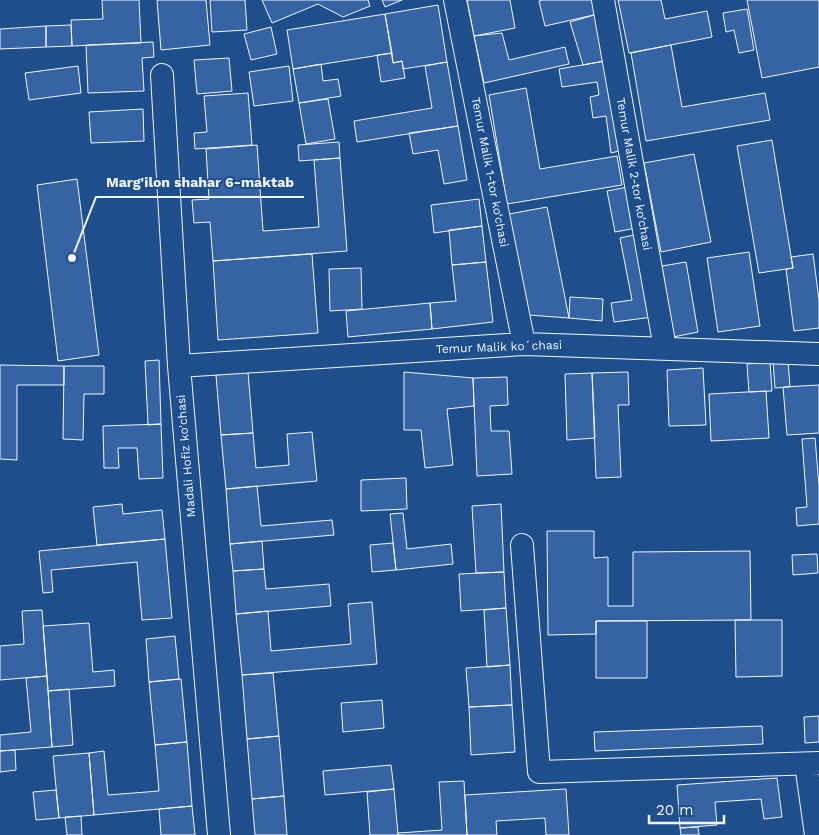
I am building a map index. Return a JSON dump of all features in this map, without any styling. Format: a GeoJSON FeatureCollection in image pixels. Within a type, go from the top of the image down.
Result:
{"type":"FeatureCollection","features":[{"type":"Feature","properties":{"kind":"street","name":"Temur Malik 1-tor ko‘chasi"},"geometry":{"type":"LineString","coordinates":[[455,0],[524,344]]}},
{"type":"Feature","properties":{"kind":"street","name":"Temur Malik 2-tor ko‘chasi"},"geometry":{"type":"LineString","coordinates":[[604,0],[665,348]]}},
{"type":"Feature","properties":{"kind":"street","name":"Madali Hofiz ko'chasi"},"geometry":{"type":"LineString","coordinates":[[162,75],[179,366],[218,835]]}},
{"type":"Feature","properties":{"kind":"street","name":"Temur Malik koʻchasi"},"geometry":{"type":"LineString","coordinates":[[179,366],[524,344],[819,354]]}},
{"type":"Feature","properties":{"kind":"street"},"geometry":{"type":"LineString","coordinates":[[522,544],[539,772],[813,764],[816,835]]}},
{"type":"Feature","properties":{"kind":"building"},"geometry":{"type":"Polygon","coordinates":[[[102,0],[139,0],[141,43],[72,46],[71,20],[103,19],[102,0]]]}},
{"type":"Feature","properties":{"kind":"building"},"geometry":{"type":"Polygon","coordinates":[[[157,0],[206,0],[210,45],[161,50],[157,0]]]}},
{"type":"Feature","properties":{"kind":"building"},"geometry":{"type":"Polygon","coordinates":[[[210,0],[245,0],[247,30],[212,32],[210,0]]]}},
{"type":"Feature","properties":{"kind":"building"},"geometry":{"type":"Polygon","coordinates":[[[262,0],[368,0],[370,6],[343,17],[318,4],[272,23],[262,0]]]}},
{"type":"Feature","properties":{"kind":"building"},"geometry":{"type":"Polygon","coordinates":[[[382,0],[402,0],[385,7],[382,0]]]}},
{"type":"Feature","properties":{"kind":"building"},"geometry":{"type":"Polygon","coordinates":[[[467,0],[510,0],[515,28],[474,36],[467,0]]]}},
{"type":"Feature","properties":{"kind":"building"},"geometry":{"type":"Polygon","coordinates":[[[596,0],[598,14],[545,26],[539,1],[596,0]]]}},
{"type":"Feature","properties":{"kind":"building"},"geometry":{"type":"Polygon","coordinates":[[[618,0],[661,0],[665,19],[707,11],[712,37],[629,53],[618,0]]]}},
{"type":"Feature","properties":{"kind":"building"},"geometry":{"type":"Polygon","coordinates":[[[747,0],[819,0],[819,67],[762,78],[747,0]]]}},
{"type":"Feature","properties":{"kind":"building"},"geometry":{"type":"Polygon","coordinates":[[[438,5],[447,62],[403,69],[402,61],[393,63],[385,14],[438,5]]]}},
{"type":"Feature","properties":{"kind":"building"},"geometry":{"type":"Polygon","coordinates":[[[747,9],[754,50],[739,53],[734,30],[726,32],[723,13],[747,9]]]}},
{"type":"Feature","properties":{"kind":"building"},"geometry":{"type":"Polygon","coordinates":[[[385,14],[392,53],[293,69],[287,30],[385,14]]]}},
{"type":"Feature","properties":{"kind":"building"},"geometry":{"type":"Polygon","coordinates":[[[598,14],[605,61],[583,65],[570,22],[598,14]]]}},
{"type":"Feature","properties":{"kind":"building"},"geometry":{"type":"Polygon","coordinates":[[[71,25],[72,46],[46,47],[46,26],[71,25]]]}},
{"type":"Feature","properties":{"kind":"building"},"geometry":{"type":"Polygon","coordinates":[[[46,26],[46,47],[0,49],[0,29],[46,26]]]}},
{"type":"Feature","properties":{"kind":"building"},"geometry":{"type":"Polygon","coordinates":[[[271,27],[277,54],[251,60],[244,34],[271,27]]]}},
{"type":"Feature","properties":{"kind":"building"},"geometry":{"type":"Polygon","coordinates":[[[502,33],[509,60],[565,47],[569,64],[484,83],[474,36],[502,33]]]}},
{"type":"Feature","properties":{"kind":"building"},"geometry":{"type":"Polygon","coordinates":[[[153,42],[154,57],[142,58],[144,91],[88,93],[86,45],[153,42]]]}},
{"type":"Feature","properties":{"kind":"building"},"geometry":{"type":"Polygon","coordinates":[[[671,45],[682,107],[765,93],[770,120],[646,141],[631,53],[671,45]]]}},
{"type":"Feature","properties":{"kind":"building"},"geometry":{"type":"Polygon","coordinates":[[[392,53],[393,63],[402,61],[405,78],[381,82],[377,55],[392,53]]]}},
{"type":"Feature","properties":{"kind":"building"},"geometry":{"type":"Polygon","coordinates":[[[229,58],[232,91],[197,94],[194,60],[229,58]]]}},
{"type":"Feature","properties":{"kind":"building"},"geometry":{"type":"Polygon","coordinates":[[[605,61],[623,150],[611,153],[606,116],[593,118],[590,97],[599,95],[597,82],[562,87],[559,69],[605,61]]]}},
{"type":"Feature","properties":{"kind":"building"},"geometry":{"type":"Polygon","coordinates":[[[447,62],[458,126],[357,142],[354,121],[432,108],[425,66],[447,62]]]}},
{"type":"Feature","properties":{"kind":"building"},"geometry":{"type":"Polygon","coordinates":[[[321,64],[323,81],[338,79],[341,96],[299,103],[293,69],[321,64]]]}},
{"type":"Feature","properties":{"kind":"building"},"geometry":{"type":"Polygon","coordinates":[[[78,66],[81,93],[29,100],[25,73],[78,66]]]}},
{"type":"Feature","properties":{"kind":"building"},"geometry":{"type":"Polygon","coordinates":[[[289,66],[293,101],[254,106],[249,72],[289,66]]]}},
{"type":"Feature","properties":{"kind":"building"},"geometry":{"type":"Polygon","coordinates":[[[526,88],[540,169],[617,156],[622,185],[507,204],[489,95],[526,88]]]}},
{"type":"Feature","properties":{"kind":"building"},"geometry":{"type":"Polygon","coordinates":[[[248,93],[252,145],[195,149],[194,133],[207,132],[204,96],[248,93]]]}},
{"type":"Feature","properties":{"kind":"building"},"geometry":{"type":"Polygon","coordinates":[[[328,99],[335,139],[306,144],[299,103],[328,99]]]}},
{"type":"Feature","properties":{"kind":"building"},"geometry":{"type":"Polygon","coordinates":[[[143,109],[144,141],[91,143],[89,112],[143,109]]]}},
{"type":"Feature","properties":{"kind":"building"},"geometry":{"type":"Polygon","coordinates":[[[458,126],[467,180],[444,184],[438,150],[413,154],[409,133],[458,126]]]}},
{"type":"Feature","properties":{"kind":"building"},"geometry":{"type":"Polygon","coordinates":[[[772,140],[793,268],[759,273],[737,146],[772,140]]]}},
{"type":"Feature","properties":{"kind":"building"},"geometry":{"type":"Polygon","coordinates":[[[339,142],[340,158],[299,161],[298,145],[339,142]]]}},
{"type":"Feature","properties":{"kind":"building"},"geometry":{"type":"Polygon","coordinates":[[[257,145],[263,231],[319,227],[314,160],[340,158],[347,251],[213,261],[210,222],[194,223],[192,200],[209,199],[206,149],[257,145]]]}},
{"type":"Feature","properties":{"kind":"building"},"geometry":{"type":"Polygon","coordinates":[[[694,154],[711,242],[661,252],[644,163],[694,154]]]}},
{"type":"Feature","properties":{"kind":"building"},"geometry":{"type":"Polygon","coordinates":[[[77,179],[99,355],[58,361],[37,185],[77,179]]]}},
{"type":"Feature","properties":{"kind":"building"},"geometry":{"type":"Polygon","coordinates":[[[628,187],[636,228],[615,232],[607,191],[628,187]]]}},
{"type":"Feature","properties":{"kind":"building"},"geometry":{"type":"Polygon","coordinates":[[[479,199],[482,226],[434,233],[431,205],[479,199]]]}},
{"type":"Feature","properties":{"kind":"building"},"geometry":{"type":"Polygon","coordinates":[[[547,207],[569,318],[528,315],[509,214],[547,207]]]}},
{"type":"Feature","properties":{"kind":"building"},"geometry":{"type":"Polygon","coordinates":[[[482,226],[486,262],[452,265],[449,230],[482,226]]]}},
{"type":"Feature","properties":{"kind":"building"},"geometry":{"type":"Polygon","coordinates":[[[639,234],[653,317],[614,322],[611,303],[632,300],[620,238],[639,234]]]}},
{"type":"Feature","properties":{"kind":"building"},"geometry":{"type":"Polygon","coordinates":[[[749,252],[760,326],[718,332],[707,258],[749,252]]]}},
{"type":"Feature","properties":{"kind":"building"},"geometry":{"type":"Polygon","coordinates":[[[312,254],[318,333],[218,340],[213,261],[312,254]]]}},
{"type":"Feature","properties":{"kind":"building"},"geometry":{"type":"Polygon","coordinates":[[[813,254],[819,300],[819,328],[794,331],[786,269],[793,268],[791,257],[813,254]]]}},
{"type":"Feature","properties":{"kind":"building"},"geometry":{"type":"Polygon","coordinates":[[[486,262],[493,322],[432,329],[430,303],[456,301],[452,265],[486,262]]]}},
{"type":"Feature","properties":{"kind":"building"},"geometry":{"type":"Polygon","coordinates":[[[686,262],[698,332],[673,337],[662,266],[686,262]]]}},
{"type":"Feature","properties":{"kind":"building"},"geometry":{"type":"Polygon","coordinates":[[[361,268],[362,309],[330,311],[329,269],[361,268]]]}},
{"type":"Feature","properties":{"kind":"building"},"geometry":{"type":"Polygon","coordinates":[[[570,297],[603,299],[602,321],[569,318],[570,297]]]}},
{"type":"Feature","properties":{"kind":"building"},"geometry":{"type":"Polygon","coordinates":[[[430,303],[432,329],[348,337],[346,311],[430,303]]]}},
{"type":"Feature","properties":{"kind":"building"},"geometry":{"type":"Polygon","coordinates":[[[159,360],[161,424],[148,425],[145,361],[159,360]]]}},
{"type":"Feature","properties":{"kind":"building"},"geometry":{"type":"Polygon","coordinates":[[[773,361],[788,361],[790,387],[775,388],[773,361]]]}},
{"type":"Feature","properties":{"kind":"building"},"geometry":{"type":"Polygon","coordinates":[[[770,362],[772,391],[749,392],[747,364],[770,362]]]}},
{"type":"Feature","properties":{"kind":"building"},"geometry":{"type":"Polygon","coordinates":[[[0,365],[64,366],[64,385],[17,385],[17,460],[0,459],[0,365]]]}},
{"type":"Feature","properties":{"kind":"building"},"geometry":{"type":"Polygon","coordinates":[[[64,366],[104,366],[104,394],[84,394],[83,440],[63,439],[64,366]]]}},
{"type":"Feature","properties":{"kind":"building"},"geometry":{"type":"Polygon","coordinates":[[[703,368],[706,425],[669,426],[667,370],[703,368]]]}},
{"type":"Feature","properties":{"kind":"building"},"geometry":{"type":"Polygon","coordinates":[[[248,372],[253,433],[221,435],[216,375],[248,372]]]}},
{"type":"Feature","properties":{"kind":"building"},"geometry":{"type":"Polygon","coordinates":[[[404,372],[473,378],[474,406],[447,409],[453,465],[425,468],[421,430],[404,430],[404,372]]]}},
{"type":"Feature","properties":{"kind":"building"},"geometry":{"type":"Polygon","coordinates":[[[628,372],[629,405],[618,405],[621,477],[596,478],[592,373],[628,372]]]}},
{"type":"Feature","properties":{"kind":"building"},"geometry":{"type":"Polygon","coordinates":[[[592,373],[595,438],[567,440],[565,374],[592,373]]]}},
{"type":"Feature","properties":{"kind":"building"},"geometry":{"type":"Polygon","coordinates":[[[507,377],[508,405],[490,406],[491,431],[509,431],[512,474],[477,476],[473,378],[507,377]]]}},
{"type":"Feature","properties":{"kind":"building"},"geometry":{"type":"Polygon","coordinates":[[[819,385],[819,433],[787,435],[783,387],[819,385]]]}},
{"type":"Feature","properties":{"kind":"building"},"geometry":{"type":"Polygon","coordinates":[[[766,391],[769,438],[711,441],[709,394],[766,391]]]}},
{"type":"Feature","properties":{"kind":"building"},"geometry":{"type":"Polygon","coordinates":[[[161,424],[163,478],[139,479],[137,448],[118,448],[119,468],[104,468],[103,426],[161,424]]]}},
{"type":"Feature","properties":{"kind":"building"},"geometry":{"type":"Polygon","coordinates":[[[312,432],[317,481],[226,489],[221,435],[253,433],[256,468],[289,465],[287,434],[312,432]]]}},
{"type":"Feature","properties":{"kind":"building"},"geometry":{"type":"Polygon","coordinates":[[[815,438],[819,485],[819,524],[797,526],[796,508],[807,507],[802,439],[815,438]]]}},
{"type":"Feature","properties":{"kind":"building"},"geometry":{"type":"Polygon","coordinates":[[[406,478],[407,509],[361,511],[361,480],[406,478]]]}},
{"type":"Feature","properties":{"kind":"building"},"geometry":{"type":"Polygon","coordinates":[[[257,486],[261,526],[332,520],[334,535],[230,544],[226,489],[257,486]]]}},
{"type":"Feature","properties":{"kind":"building"},"geometry":{"type":"Polygon","coordinates":[[[122,504],[123,514],[162,510],[165,539],[97,545],[93,507],[122,504]]]}},
{"type":"Feature","properties":{"kind":"building"},"geometry":{"type":"Polygon","coordinates":[[[501,504],[504,572],[476,573],[472,506],[501,504]]]}},
{"type":"Feature","properties":{"kind":"building"},"geometry":{"type":"Polygon","coordinates":[[[403,513],[407,549],[451,544],[453,564],[396,570],[390,514],[403,513]]]}},
{"type":"Feature","properties":{"kind":"building"},"geometry":{"type":"Polygon","coordinates":[[[547,531],[594,531],[594,558],[608,557],[608,606],[633,606],[633,552],[750,551],[751,620],[596,621],[596,634],[548,635],[547,531]]]}},
{"type":"Feature","properties":{"kind":"building"},"geometry":{"type":"Polygon","coordinates":[[[165,539],[172,618],[142,620],[137,562],[51,570],[53,592],[43,593],[39,551],[165,539]]]}},
{"type":"Feature","properties":{"kind":"building"},"geometry":{"type":"Polygon","coordinates":[[[262,541],[264,569],[233,571],[230,544],[262,541]]]}},
{"type":"Feature","properties":{"kind":"building"},"geometry":{"type":"Polygon","coordinates":[[[393,543],[396,570],[372,572],[370,545],[393,543]]]}},
{"type":"Feature","properties":{"kind":"building"},"geometry":{"type":"Polygon","coordinates":[[[817,554],[818,573],[793,575],[792,555],[817,554]]]}},
{"type":"Feature","properties":{"kind":"building"},"geometry":{"type":"Polygon","coordinates":[[[264,569],[266,589],[329,584],[331,606],[236,614],[233,571],[264,569]]]}},
{"type":"Feature","properties":{"kind":"building"},"geometry":{"type":"Polygon","coordinates":[[[504,572],[506,608],[461,611],[459,574],[504,572]]]}},
{"type":"Feature","properties":{"kind":"building"},"geometry":{"type":"Polygon","coordinates":[[[372,602],[377,664],[242,675],[236,614],[268,611],[271,651],[351,644],[348,604],[372,602]]]}},
{"type":"Feature","properties":{"kind":"building"},"geometry":{"type":"Polygon","coordinates":[[[506,608],[510,665],[487,667],[484,610],[506,608]]]}},
{"type":"Feature","properties":{"kind":"building"},"geometry":{"type":"Polygon","coordinates":[[[42,610],[47,676],[0,680],[0,646],[24,644],[22,611],[42,610]]]}},
{"type":"Feature","properties":{"kind":"building"},"geometry":{"type":"Polygon","coordinates":[[[735,620],[782,620],[782,676],[736,677],[735,620]]]}},
{"type":"Feature","properties":{"kind":"building"},"geometry":{"type":"Polygon","coordinates":[[[596,621],[647,621],[647,678],[596,678],[596,621]]]}},
{"type":"Feature","properties":{"kind":"building"},"geometry":{"type":"Polygon","coordinates":[[[89,623],[93,672],[114,670],[115,686],[48,691],[43,626],[89,623]]]}},
{"type":"Feature","properties":{"kind":"building"},"geometry":{"type":"Polygon","coordinates":[[[175,636],[179,679],[149,682],[146,639],[175,636]]]}},
{"type":"Feature","properties":{"kind":"building"},"geometry":{"type":"Polygon","coordinates":[[[510,665],[512,705],[469,707],[466,668],[510,665]]]}},
{"type":"Feature","properties":{"kind":"building"},"geometry":{"type":"Polygon","coordinates":[[[273,673],[279,736],[247,739],[242,675],[273,673]]]}},
{"type":"Feature","properties":{"kind":"building"},"geometry":{"type":"Polygon","coordinates":[[[47,676],[52,747],[0,751],[0,735],[31,732],[26,678],[47,676]]]}},
{"type":"Feature","properties":{"kind":"building"},"geometry":{"type":"Polygon","coordinates":[[[181,679],[187,742],[155,745],[149,682],[181,679]]]}},
{"type":"Feature","properties":{"kind":"building"},"geometry":{"type":"Polygon","coordinates":[[[69,689],[73,745],[52,747],[48,691],[69,689]]]}},
{"type":"Feature","properties":{"kind":"building"},"geometry":{"type":"Polygon","coordinates":[[[382,700],[384,728],[343,732],[341,703],[382,700]]]}},
{"type":"Feature","properties":{"kind":"building"},"geometry":{"type":"Polygon","coordinates":[[[512,705],[515,752],[471,755],[469,707],[512,705]]]}},
{"type":"Feature","properties":{"kind":"building"},"geometry":{"type":"Polygon","coordinates":[[[819,716],[819,742],[805,743],[804,717],[819,716]]]}},
{"type":"Feature","properties":{"kind":"building"},"geometry":{"type":"Polygon","coordinates":[[[762,726],[763,744],[595,751],[594,732],[762,726]]]}},
{"type":"Feature","properties":{"kind":"building"},"geometry":{"type":"Polygon","coordinates":[[[279,736],[284,796],[252,799],[247,739],[279,736]]]}},
{"type":"Feature","properties":{"kind":"building"},"geometry":{"type":"Polygon","coordinates":[[[187,742],[192,806],[94,815],[89,753],[104,751],[108,795],[159,791],[155,745],[187,742]]]}},
{"type":"Feature","properties":{"kind":"building"},"geometry":{"type":"Polygon","coordinates":[[[15,750],[16,770],[0,772],[0,751],[15,750]]]}},
{"type":"Feature","properties":{"kind":"building"},"geometry":{"type":"Polygon","coordinates":[[[89,753],[94,815],[59,818],[53,756],[89,753]]]}},
{"type":"Feature","properties":{"kind":"building"},"geometry":{"type":"Polygon","coordinates":[[[391,765],[394,789],[325,795],[323,771],[391,765]]]}},
{"type":"Feature","properties":{"kind":"building"},"geometry":{"type":"Polygon","coordinates":[[[777,778],[782,817],[764,819],[761,799],[715,802],[717,825],[680,828],[677,785],[777,778]]]}},
{"type":"Feature","properties":{"kind":"building"},"geometry":{"type":"Polygon","coordinates":[[[464,781],[467,835],[398,835],[398,833],[442,830],[439,782],[464,781]]]}},
{"type":"Feature","properties":{"kind":"building"},"geometry":{"type":"Polygon","coordinates":[[[394,789],[398,835],[370,835],[367,792],[394,789]]]}},
{"type":"Feature","properties":{"kind":"building"},"geometry":{"type":"Polygon","coordinates":[[[566,789],[569,835],[546,835],[545,818],[496,821],[497,835],[467,835],[465,795],[566,789]]]}},
{"type":"Feature","properties":{"kind":"building"},"geometry":{"type":"Polygon","coordinates":[[[56,790],[59,818],[36,820],[33,792],[56,790]]]}},
{"type":"Feature","properties":{"kind":"building"},"geometry":{"type":"Polygon","coordinates":[[[284,796],[287,835],[255,835],[252,799],[284,796]]]}},
{"type":"Feature","properties":{"kind":"building"},"geometry":{"type":"Polygon","coordinates":[[[192,806],[195,835],[161,835],[159,809],[192,806]]]}},
{"type":"Feature","properties":{"kind":"building"},"geometry":{"type":"Polygon","coordinates":[[[81,816],[82,835],[67,835],[65,817],[81,816]]]}},
{"type":"Feature","properties":{"kind":"building"},"geometry":{"type":"Polygon","coordinates":[[[698,827],[699,835],[681,835],[680,828],[698,827]]]}},
{"type":"Feature","properties":{"kind":"place","name":"Marg'ilon shahar 6-maktab"},"geometry":{"type":"Point","coordinates":[72,258]}}]}
